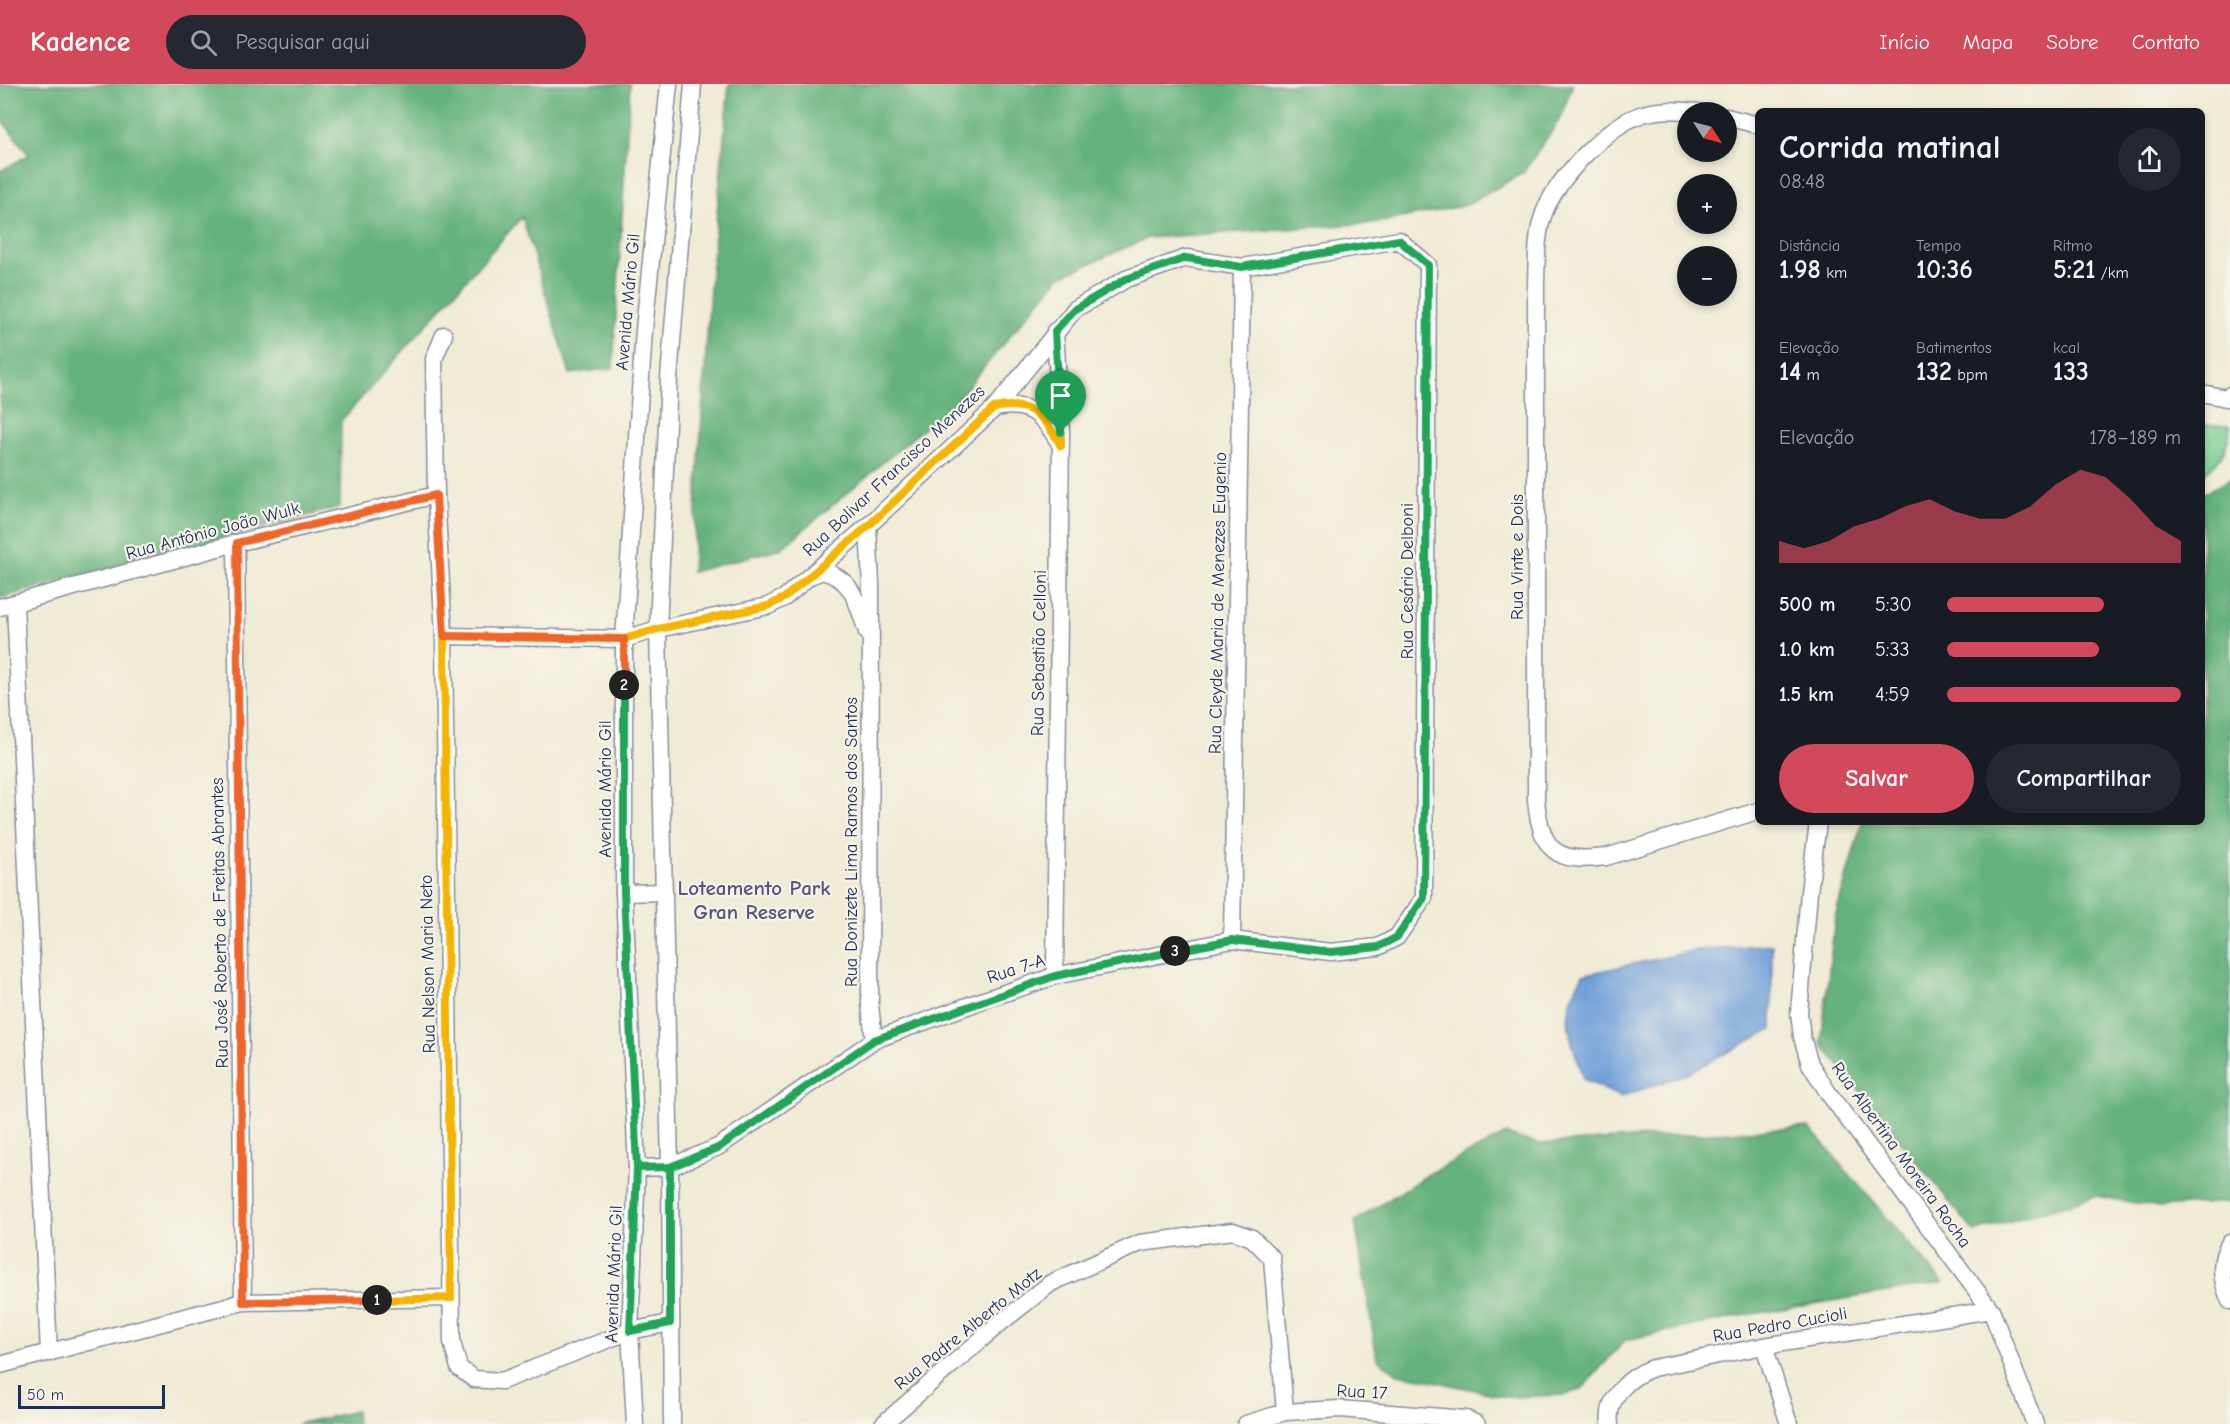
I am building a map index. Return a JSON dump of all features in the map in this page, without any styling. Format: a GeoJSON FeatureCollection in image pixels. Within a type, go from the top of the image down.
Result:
{"type":"FeatureCollection","features":[{"type":"Feature","properties":{"kind":"street","name":"Avenida Mário Gil"},"geometry":{"type":"LineString","coordinates":[[634,1424],[630,1331],[637,1168],[624,893],[624,639],[641,376],[669,84]]}},
{"type":"Feature","properties":{"kind":"street"},"geometry":{"type":"LineString","coordinates":[[672,1424],[670,1167],[658,629],[669,378],[693,84]]}},
{"type":"Feature","properties":{"kind":"street","name":"Rua Vinte e Dois"},"geometry":{"type":"LineString","coordinates":[[1677,110],[1645,113],[1629,119],[1610,131],[1583,158],[1552,196],[1539,227],[1536,282],[1536,800],[1538,822],[1548,846],[1564,857],[1583,860],[1606,857],[1755,812]]}},
{"type":"Feature","properties":{"kind":"street"},"geometry":{"type":"LineString","coordinates":[[1737,120],[1755,124]]}},
{"type":"Feature","properties":{"kind":"street"},"geometry":{"type":"LineString","coordinates":[[666,121],[690,123]]}},
{"type":"Feature","properties":{"kind":"street","name":"Rua Bolivar Francisco Menezes"},"geometry":{"type":"LineString","coordinates":[[444,636],[624,639],[658,629],[768,606],[784,598],[868,526],[994,408],[1075,309],[1126,279],[1186,258],[1242,267],[1399,240],[1428,265]]}},
{"type":"Feature","properties":{"kind":"street","name":"Rua Cesário Delboni"},"geometry":{"type":"LineString","coordinates":[[1424,898],[1428,265]]}},
{"type":"Feature","properties":{"kind":"street","name":"Rua Cleyde Maria de Menezes Eugenio"},"geometry":{"type":"LineString","coordinates":[[1232,940],[1242,267]]}},
{"type":"Feature","properties":{"kind":"street","name":"Rua Sebastião Celloni"},"geometry":{"type":"LineString","coordinates":[[1055,331],[1061,446],[1055,976]]}},
{"type":"Feature","properties":{"kind":"street","name":"Rua Nelson Maria Neto"},"geometry":{"type":"LineString","coordinates":[[444,335],[434,359],[436,495],[444,636],[452,1342],[459,1368],[474,1379],[502,1380],[630,1331],[670,1323]]}},
{"type":"Feature","properties":{"kind":"street"},"geometry":{"type":"LineString","coordinates":[[641,376],[669,378]]}},
{"type":"Feature","properties":{"kind":"street"},"geometry":{"type":"LineString","coordinates":[[2205,394],[2226,398],[2230,395]]}},
{"type":"Feature","properties":{"kind":"street"},"geometry":{"type":"LineString","coordinates":[[994,408],[1010,405],[1024,407],[1037,414],[1048,424],[1061,446]]}},
{"type":"Feature","properties":{"kind":"street","name":"Rua Antônio João Wulk"},"geometry":{"type":"LineString","coordinates":[[7,605],[237,543],[436,495]]}},
{"type":"Feature","properties":{"kind":"street","name":"Rua Donizete Lima Ramos dos Santos"},"geometry":{"type":"LineString","coordinates":[[868,526],[871,644],[870,1005],[874,1040]]}},
{"type":"Feature","properties":{"kind":"street","name":"Rua José Roberto de Freitas Abrantes"},"geometry":{"type":"LineString","coordinates":[[237,543],[243,1302]]}},
{"type":"Feature","properties":{"kind":"street"},"geometry":{"type":"LineString","coordinates":[[809,577],[822,571],[835,574],[848,584],[871,644]]}},
{"type":"Feature","properties":{"kind":"street"},"geometry":{"type":"LineString","coordinates":[[7,605],[49,1353]]}},
{"type":"Feature","properties":{"kind":"street","name":"Rua Albertina Moreira Rocha"},"geometry":{"type":"LineString","coordinates":[[1818,825],[1809,891],[1799,1013],[1802,1037],[1810,1064],[1829,1094],[1990,1310],[2035,1424]]}},
{"type":"Feature","properties":{"kind":"street"},"geometry":{"type":"LineString","coordinates":[[624,893],[664,892]]}},
{"type":"Feature","properties":{"kind":"street","name":"Rua 7-A"},"geometry":{"type":"LineString","coordinates":[[637,1168],[670,1167],[718,1148],[874,1040],[1055,976],[1232,940],[1331,952],[1378,947],[1397,937],[1424,898]]}},
{"type":"Feature","properties":{"kind":"street","name":"Rua Padre Alberto Motz"},"geometry":{"type":"LineString","coordinates":[[883,1424],[999,1324],[1052,1283],[1140,1243],[1233,1231],[1252,1238],[1272,1258],[1285,1412]]}},
{"type":"Feature","properties":{"kind":"street"},"geometry":{"type":"LineString","coordinates":[[2230,1242],[2223,1258],[2221,1272],[2230,1301]]}},
{"type":"Feature","properties":{"kind":"street"},"geometry":{"type":"LineString","coordinates":[[0,1365],[243,1302],[451,1298]]}},
{"type":"Feature","properties":{"kind":"street","name":"Rua Pedro Cucioli"},"geometry":{"type":"LineString","coordinates":[[1610,1424],[1609,1417],[1614,1400],[1635,1374],[1653,1368],[1764,1346],[1990,1310]]}},
{"type":"Feature","properties":{"kind":"street"},"geometry":{"type":"LineString","coordinates":[[1764,1346],[1789,1424]]}},
{"type":"Feature","properties":{"kind":"street","name":"Rua 17"},"geometry":{"type":"LineString","coordinates":[[1246,1424],[1285,1412],[1340,1409],[1466,1419],[1477,1424]]}},
{"type":"Feature","properties":{"kind":"green space"},"geometry":{"type":"Polygon","coordinates":[[[0,84],[630,84],[613,368],[570,374],[522,217],[341,421],[340,507],[0,598],[0,171],[29,155],[0,118],[0,84]]]}},
{"type":"Feature","properties":{"kind":"green space"},"geometry":{"type":"Polygon","coordinates":[[[729,84],[1573,84],[1560,119],[1523,173],[1467,205],[1376,223],[1148,238],[1059,277],[956,401],[782,548],[692,572],[710,288],[729,84]]]}},
{"type":"Feature","properties":{"kind":"green space"},"geometry":{"type":"Polygon","coordinates":[[[2205,425],[2230,425],[2226,447],[2214,466],[2205,472],[2205,425]]]}},
{"type":"Feature","properties":{"kind":"green space"},"geometry":{"type":"Polygon","coordinates":[[[2230,479],[2230,1202],[2159,1207],[2095,1196],[1974,1232],[1821,1043],[1835,917],[1861,825],[2205,825],[2205,492],[2230,479]]]}},
{"type":"Feature","properties":{"kind":"green space"},"geometry":{"type":"Polygon","coordinates":[[[1809,1127],[1943,1283],[1752,1314],[1625,1340],[1582,1389],[1565,1395],[1507,1397],[1397,1373],[1377,1359],[1355,1221],[1429,1174],[1506,1134],[1538,1144],[1809,1127]]]}},
{"type":"Feature","properties":{"kind":"green space"},"geometry":{"type":"Polygon","coordinates":[[[356,1411],[357,1424],[297,1424],[356,1411]]]}},
{"type":"Feature","properties":{"kind":"water"},"geometry":{"type":"Polygon","coordinates":[[[1772,944],[1772,1029],[1684,1075],[1620,1097],[1583,1079],[1571,1038],[1568,1015],[1570,1003],[1583,975],[1697,950],[1772,944]]]}},
{"type":"Feature","properties":{"kind":"district","name":"Loteamento Park Gran Reserve"},"geometry":{"type":"Point","coordinates":[754,900]}},
{"type":"Feature","properties":{"kind":"route"},"geometry":{"type":"LineString","coordinates":[[1061,432],[1055,331],[1075,309],[1126,279],[1186,258],[1242,267],[1399,240],[1428,265],[1424,898],[1397,937],[1378,947],[1331,952],[1232,940],[1055,976],[874,1040],[718,1148],[670,1167],[637,1168],[630,1331],[670,1323],[670,1167],[637,1168],[624,893],[624,639],[534,637],[444,636],[436,495],[237,543],[243,1302],[451,1298],[444,636],[624,639],[658,629],[768,606],[784,598],[868,526],[994,408],[1010,405],[1024,407],[1037,414],[1048,424],[1061,446],[1061,432]]}}]}
